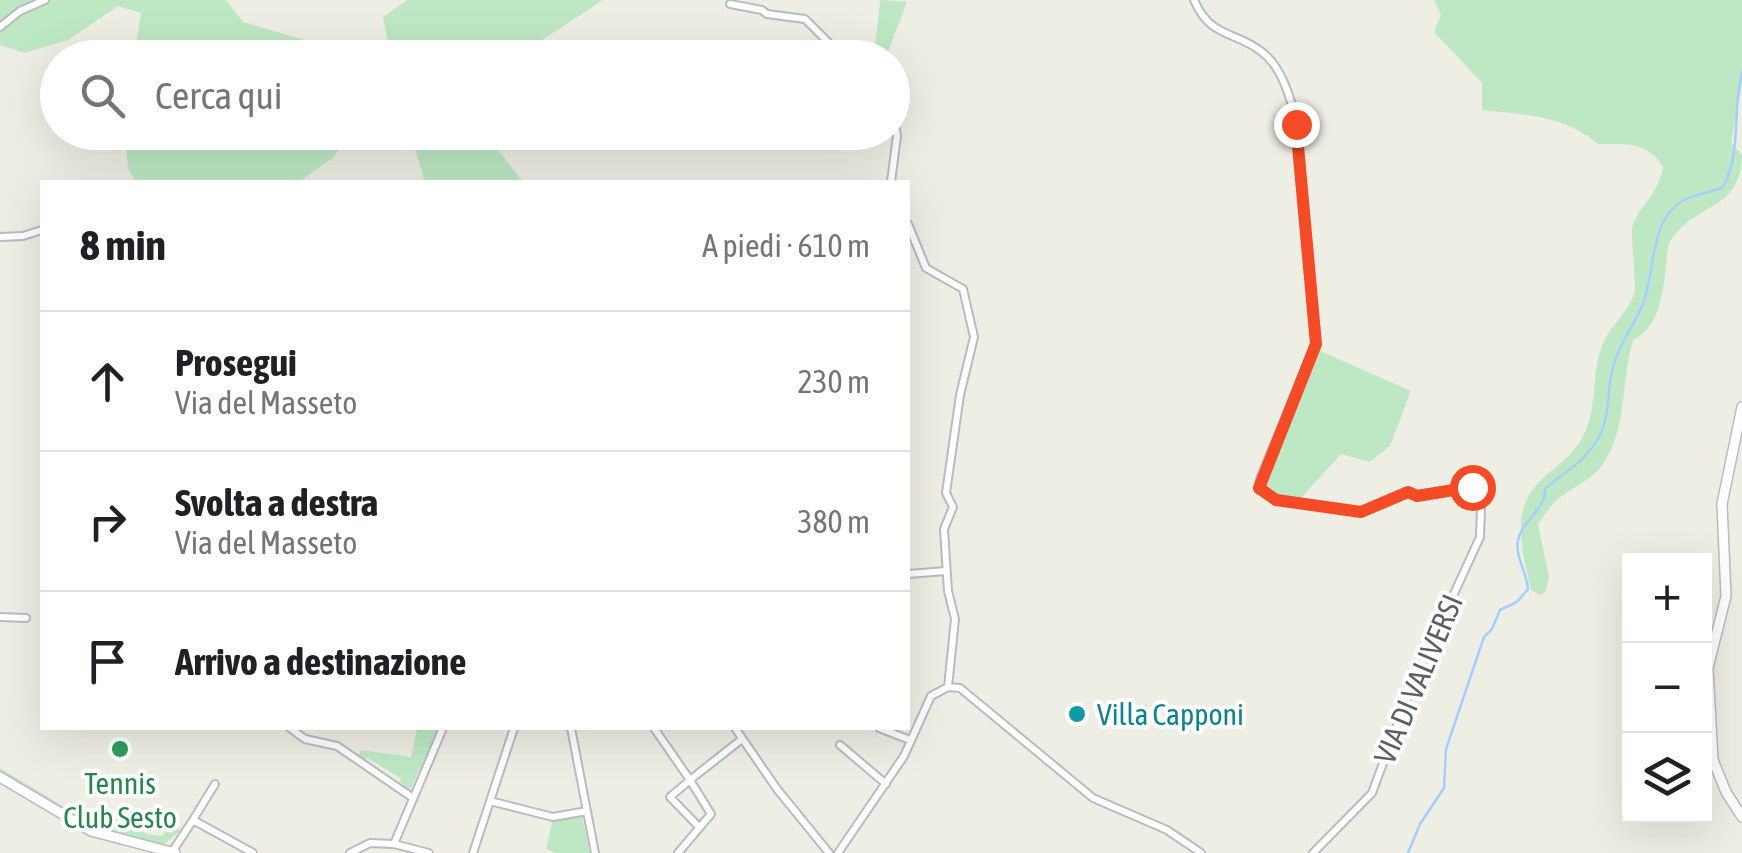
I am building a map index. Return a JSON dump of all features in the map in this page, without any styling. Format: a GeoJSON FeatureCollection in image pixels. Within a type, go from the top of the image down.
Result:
{"type":"FeatureCollection","features":[{"type":"Feature","properties":{"kind":"street"},"geometry":{"type":"LineString","coordinates":[[0,27],[20,11],[45,0]]}},
{"type":"Feature","properties":{"kind":"street"},"geometry":{"type":"LineString","coordinates":[[762,0],[762,10]]}},
{"type":"Feature","properties":{"kind":"street","name":"VIA DI VALIVERSI"},"geometry":{"type":"LineString","coordinates":[[1194,0],[1200,15],[1214,28],[1259,49],[1275,66],[1296,124],[1316,344],[1259,488],[1276,500],[1361,512],[1408,492],[1417,496],[1456,487],[1474,488],[1482,514],[1480,537],[1412,686],[1372,793],[1314,853]]}},
{"type":"Feature","properties":{"kind":"street"},"geometry":{"type":"LineString","coordinates":[[730,4],[805,19],[828,40]]}},
{"type":"Feature","properties":{"kind":"street"},"geometry":{"type":"LineString","coordinates":[[891,180],[895,150]]}},
{"type":"Feature","properties":{"kind":"street"},"geometry":{"type":"LineString","coordinates":[[910,229],[926,268],[963,289],[974,334],[946,492],[953,507],[944,529],[946,572],[955,619],[948,687]]}},
{"type":"Feature","properties":{"kind":"street"},"geometry":{"type":"LineString","coordinates":[[0,237],[40,231]]}},
{"type":"Feature","properties":{"kind":"street"},"geometry":{"type":"LineString","coordinates":[[1742,407],[1722,504],[1726,596],[1708,668],[1708,722],[1713,760],[1742,817]]}},
{"type":"Feature","properties":{"kind":"street"},"geometry":{"type":"LineString","coordinates":[[910,574],[946,572]]}},
{"type":"Feature","properties":{"kind":"street"},"geometry":{"type":"LineString","coordinates":[[0,617],[26,618]]}},
{"type":"Feature","properties":{"kind":"street"},"geometry":{"type":"LineString","coordinates":[[838,853],[886,784],[931,696],[948,687],[960,688],[1093,798],[1167,830],[1201,853]]}},
{"type":"Feature","properties":{"kind":"street"},"geometry":{"type":"LineString","coordinates":[[293,730],[306,740],[337,746],[413,798]]}},
{"type":"Feature","properties":{"kind":"street"},"geometry":{"type":"LineString","coordinates":[[394,844],[442,730]]}},
{"type":"Feature","properties":{"kind":"street"},"geometry":{"type":"LineString","coordinates":[[473,853],[513,730]]}},
{"type":"Feature","properties":{"kind":"street"},"geometry":{"type":"LineString","coordinates":[[570,730],[595,853]]}},
{"type":"Feature","properties":{"kind":"street"},"geometry":{"type":"LineString","coordinates":[[655,730],[712,814],[678,853]]}},
{"type":"Feature","properties":{"kind":"street"},"geometry":{"type":"LineString","coordinates":[[736,730],[829,853]]}},
{"type":"Feature","properties":{"kind":"street"},"geometry":{"type":"LineString","coordinates":[[884,730],[910,740]]}},
{"type":"Feature","properties":{"kind":"street"},"geometry":{"type":"LineString","coordinates":[[699,828],[670,796],[742,739]]}},
{"type":"Feature","properties":{"kind":"street"},"geometry":{"type":"LineString","coordinates":[[840,745],[886,784]]}},
{"type":"Feature","properties":{"kind":"street"},"geometry":{"type":"LineString","coordinates":[[0,777],[91,830],[174,853],[215,784]]}},
{"type":"Feature","properties":{"kind":"street"},"geometry":{"type":"LineString","coordinates":[[490,801],[552,817],[587,811]]}},
{"type":"Feature","properties":{"kind":"street"},"geometry":{"type":"LineString","coordinates":[[193,820],[253,853]]}},
{"type":"Feature","properties":{"kind":"street"},"geometry":{"type":"LineString","coordinates":[[350,853],[370,843],[430,853]]}},
{"type":"Feature","properties":{"kind":"green space"},"geometry":{"type":"Polygon","coordinates":[[[0,0],[226,0],[243,22],[305,40],[137,40],[141,13],[118,6],[68,40],[40,40],[40,48],[24,53],[0,45],[0,0]]]}},
{"type":"Feature","properties":{"kind":"green space"},"geometry":{"type":"Polygon","coordinates":[[[407,0],[603,0],[542,40],[388,40],[383,17],[407,0]]]}},
{"type":"Feature","properties":{"kind":"green space"},"geometry":{"type":"Polygon","coordinates":[[[880,0],[907,2],[892,40],[876,40],[880,0]]]}},
{"type":"Feature","properties":{"kind":"green space"},"geometry":{"type":"Polygon","coordinates":[[[1434,0],[1742,0],[1742,85],[1731,142],[1742,155],[1740,174],[1725,197],[1679,229],[1670,242],[1655,318],[1633,340],[1619,422],[1609,453],[1596,472],[1557,500],[1538,524],[1549,578],[1545,593],[1539,595],[1531,590],[1523,553],[1521,527],[1525,503],[1538,484],[1581,441],[1586,430],[1600,352],[1634,295],[1632,228],[1657,186],[1663,167],[1643,148],[1598,144],[1558,122],[1482,110],[1482,83],[1434,32],[1441,15],[1434,0]]]}},
{"type":"Feature","properties":{"kind":"green space"},"geometry":{"type":"Polygon","coordinates":[[[126,150],[339,150],[301,180],[135,180],[128,169],[126,150]]]}},
{"type":"Feature","properties":{"kind":"green space"},"geometry":{"type":"Polygon","coordinates":[[[415,150],[498,150],[521,180],[424,180],[415,150]]]}},
{"type":"Feature","properties":{"kind":"green space"},"geometry":{"type":"Polygon","coordinates":[[[1318,350],[1411,391],[1390,446],[1370,462],[1341,454],[1298,501],[1270,495],[1263,489],[1263,479],[1318,350]]]}},
{"type":"Feature","properties":{"kind":"green space"},"geometry":{"type":"Polygon","coordinates":[[[417,730],[438,730],[410,790],[401,784],[400,778],[368,758],[358,757],[361,750],[411,757],[417,730]]]}},
{"type":"Feature","properties":{"kind":"green space"},"geometry":{"type":"Polygon","coordinates":[[[0,768],[101,826],[106,814],[147,834],[162,836],[172,826],[181,830],[161,847],[95,828],[0,772],[0,768]]]}},
{"type":"Feature","properties":{"kind":"green space"},"geometry":{"type":"Polygon","coordinates":[[[582,816],[590,853],[556,853],[546,849],[552,822],[582,816]]]}},
{"type":"Feature","properties":{"kind":"waterway"},"geometry":{"type":"LineString","coordinates":[[1408,853],[1420,824],[1444,788],[1446,749],[1484,637],[1500,610],[1517,602],[1528,589],[1518,553],[1520,533],[1542,503],[1545,489],[1582,459],[1600,435],[1613,367],[1643,304],[1665,219],[1686,199],[1723,187],[1729,174],[1742,72]]}},
{"type":"Feature","properties":{"kind":"place","name":"Villa Capponi"},"geometry":{"type":"Point","coordinates":[1077,714]}},
{"type":"Feature","properties":{"kind":"place","name":"Tennis Club Sesto"},"geometry":{"type":"Point","coordinates":[120,749]}},
{"type":"Feature","properties":{"kind":"route"},"geometry":{"type":"LineString","coordinates":[[1296,124],[1316,344],[1259,488],[1276,500],[1361,512],[1408,492],[1417,496],[1472,487]]}}]}
